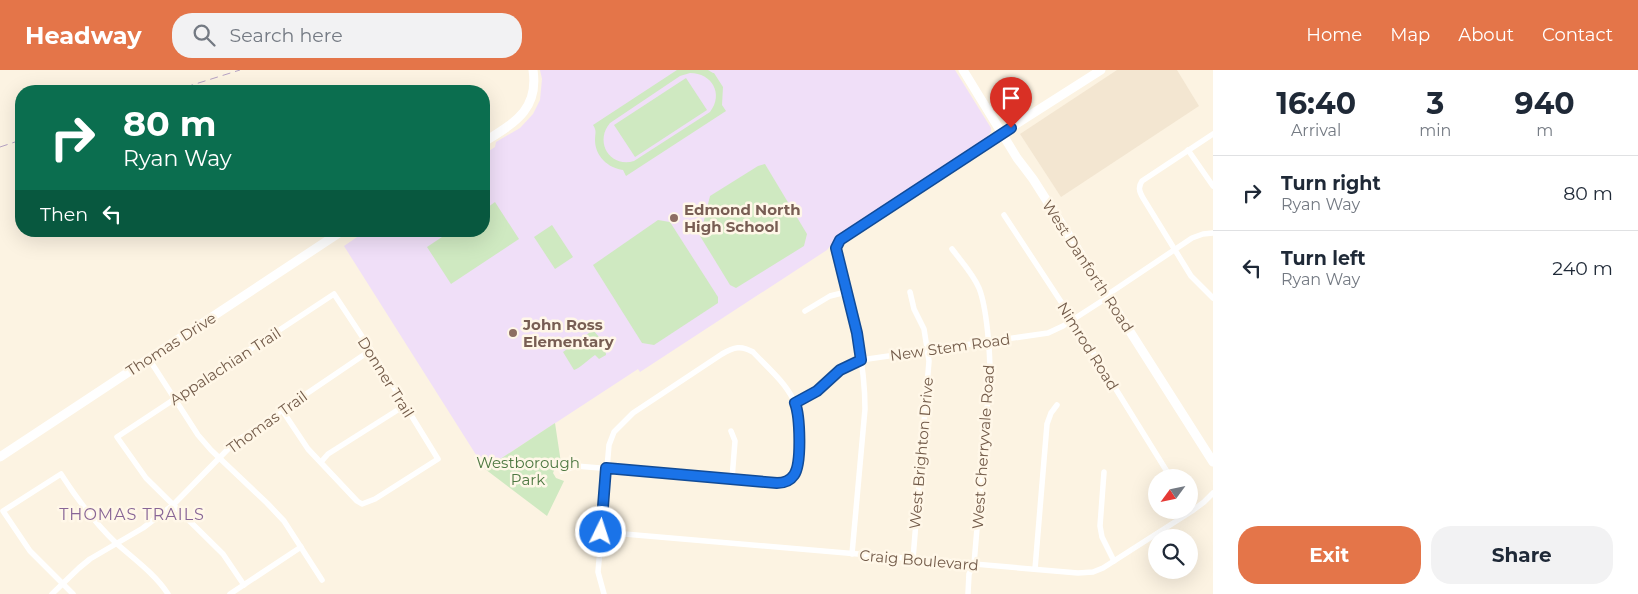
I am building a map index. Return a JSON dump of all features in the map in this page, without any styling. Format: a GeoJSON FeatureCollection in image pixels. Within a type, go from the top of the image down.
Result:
{"type":"FeatureCollection","features":[{"type":"Feature","properties":{"kind":"street"},"geometry":{"type":"LineString","coordinates":[[490,138],[515,122],[525,112],[534,88],[533,70]]}},
{"type":"Feature","properties":{"kind":"street","name":"West Danforth Road"},"geometry":{"type":"LineString","coordinates":[[964,70],[1002,133],[1213,462]]}},
{"type":"Feature","properties":{"kind":"street"},"geometry":{"type":"LineString","coordinates":[[852,554],[865,409],[857,333],[836,248],[840,240],[1101,70]]}},
{"type":"Feature","properties":{"kind":"street"},"geometry":{"type":"LineString","coordinates":[[1213,134],[1142,181],[1139,186],[1139,191],[1143,198],[1191,276],[1213,298]]}},
{"type":"Feature","properties":{"kind":"street"},"geometry":{"type":"LineString","coordinates":[[1188,150],[1213,186]]}},
{"type":"Feature","properties":{"kind":"street","name":"Nimrod Road"},"geometry":{"type":"LineString","coordinates":[[1004,215],[1166,469]]}},
{"type":"Feature","properties":{"kind":"street","name":"New Stem Road"},"geometry":{"type":"LineString","coordinates":[[795,403],[817,391],[840,370],[861,360],[1048,333],[1072,320],[1192,238],[1213,233]]}},
{"type":"Feature","properties":{"kind":"street","name":"Thomas Drive"},"geometry":{"type":"LineString","coordinates":[[0,457],[333,237]]}},
{"type":"Feature","properties":{"kind":"street","name":"West Cherryvale Road"},"geometry":{"type":"LineString","coordinates":[[952,249],[980,290],[988,341],[990,374],[974,564],[970,574],[968,594]]}},
{"type":"Feature","properties":{"kind":"street"},"geometry":{"type":"LineString","coordinates":[[805,311],[830,296],[846,292]]}},
{"type":"Feature","properties":{"kind":"street","name":"West Brighton Drive"},"geometry":{"type":"LineString","coordinates":[[910,292],[914,309],[924,329],[929,361],[913,559]]}},
{"type":"Feature","properties":{"kind":"street","name":"Donner Trail"},"geometry":{"type":"LineString","coordinates":[[321,462],[362,504],[375,500],[438,459],[334,294]]}},
{"type":"Feature","properties":{"kind":"street","name":"Appalachian Trail"},"geometry":{"type":"LineString","coordinates":[[173,506],[146,478],[117,437],[334,294]]}},
{"type":"Feature","properties":{"kind":"street"},"geometry":{"type":"LineString","coordinates":[[562,470],[576,466],[606,468],[782,483],[794,475],[797,463],[800,425],[795,403],[788,391],[753,352],[742,347],[734,347],[633,413],[620,424],[614,432],[609,445],[606,468],[598,572],[604,594]]}},
{"type":"Feature","properties":{"kind":"street","name":"Thomas Trail"},"geometry":{"type":"LineString","coordinates":[[52,594],[90,559],[142,528],[173,506],[218,457],[247,433],[371,350]]}},
{"type":"Feature","properties":{"kind":"street"},"geometry":{"type":"LineString","coordinates":[[149,359],[198,435],[284,521],[322,580]]}},
{"type":"Feature","properties":{"kind":"street"},"geometry":{"type":"LineString","coordinates":[[1035,569],[1047,424],[1051,412],[1057,405]]}},
{"type":"Feature","properties":{"kind":"street"},"geometry":{"type":"LineString","coordinates":[[282,410],[308,449],[321,462],[328,454],[404,406]]}},
{"type":"Feature","properties":{"kind":"street"},"geometry":{"type":"LineString","coordinates":[[731,430],[735,441],[732,479]]}},
{"type":"Feature","properties":{"kind":"street"},"geometry":{"type":"LineString","coordinates":[[1104,472],[1100,526],[1102,537],[1114,561]]}},
{"type":"Feature","properties":{"kind":"street"},"geometry":{"type":"LineString","coordinates":[[74,594],[30,551],[3,512],[61,474],[82,506],[116,543],[134,558],[168,594]]}},
{"type":"Feature","properties":{"kind":"street","name":"Craig Boulevard"},"geometry":{"type":"LineString","coordinates":[[1198,505],[1204,502],[1213,493]]}},
{"type":"Feature","properties":{"kind":"street"},"geometry":{"type":"LineString","coordinates":[[173,506],[223,554],[244,585]]}},
{"type":"Feature","properties":{"kind":"street","name":"Craig Boulevard"},"geometry":{"type":"LineString","coordinates":[[601,532],[1035,569],[1093,572],[1114,561],[1175,519]]}},
{"type":"Feature","properties":{"kind":"street"},"geometry":{"type":"LineString","coordinates":[[230,594],[301,548]]}},
{"type":"Feature","properties":{"kind":"shaded area","name":"Edmond North High School"},"geometry":{"type":"Polygon","coordinates":[[[540,70],[955,70],[991,128],[991,132],[986,138],[838,236],[827,250],[640,372],[638,369],[485,469],[344,246],[357,237],[490,237],[490,150],[495,147],[496,142],[520,128],[533,114],[540,100],[542,79],[540,70]]]}},
{"type":"Feature","properties":{"kind":"shaded area"},"geometry":{"type":"Polygon","coordinates":[[[1117,70],[1177,70],[1199,106],[1061,197],[1020,134],[1117,70]]]}},
{"type":"Feature","properties":{"kind":"green space"},"geometry":{"type":"Polygon","coordinates":[[[677,70],[708,70],[714,73],[723,87],[722,105],[726,111],[626,176],[623,170],[612,167],[600,156],[597,151],[593,125],[677,70]],[[690,73],[680,76],[610,123],[605,130],[604,138],[607,152],[618,161],[634,161],[710,112],[714,105],[716,92],[710,81],[698,74],[690,73]]]}},
{"type":"Feature","properties":{"kind":"green space"},"geometry":{"type":"Polygon","coordinates":[[[686,78],[707,110],[635,157],[614,125],[686,78]]]}},
{"type":"Feature","properties":{"kind":"green space"},"geometry":{"type":"Polygon","coordinates":[[[765,164],[807,234],[804,246],[736,288],[730,285],[700,236],[710,196],[758,166],[765,164]]]}},
{"type":"Feature","properties":{"kind":"green space"},"geometry":{"type":"Polygon","coordinates":[[[495,202],[519,239],[451,284],[427,247],[442,237],[490,237],[490,206],[495,202]]]}},
{"type":"Feature","properties":{"kind":"green space"},"geometry":{"type":"Polygon","coordinates":[[[658,220],[670,222],[718,297],[718,303],[654,345],[642,343],[593,265],[658,220]]]}},
{"type":"Feature","properties":{"kind":"green space"},"geometry":{"type":"Polygon","coordinates":[[[552,225],[573,257],[555,269],[534,237],[552,225]]]}},
{"type":"Feature","properties":{"kind":"green space"},"geometry":{"type":"Polygon","coordinates":[[[593,330],[605,344],[606,355],[599,359],[595,355],[574,370],[563,352],[593,330]]]}},
{"type":"Feature","properties":{"kind":"green space","name":"Westborough Park"},"geometry":{"type":"Polygon","coordinates":[[[555,423],[561,463],[556,466],[553,473],[556,478],[564,481],[547,516],[485,469],[555,423]]]}},
{"type":"Feature","properties":{"kind":"railway"},"geometry":{"type":"LineString","coordinates":[[192,85],[240,70]]}},
{"type":"Feature","properties":{"kind":"railway"},"geometry":{"type":"LineString","coordinates":[[0,147],[15,142]]}},
{"type":"Feature","properties":{"kind":"place","name":"Edmond North High School"},"geometry":{"type":"Point","coordinates":[674,218]}},
{"type":"Feature","properties":{"kind":"place","name":"John Ross Elementary"},"geometry":{"type":"Point","coordinates":[513,333]}},
{"type":"Feature","properties":{"kind":"district","name":"THOMAS TRAILS"},"geometry":{"type":"Point","coordinates":[132,514]}},
{"type":"Feature","properties":{"kind":"route"},"geometry":{"type":"LineString","coordinates":[[601,532],[606,468],[777,483],[790,479],[796,471],[799,446],[800,425],[795,403],[804,400],[817,391],[840,370],[861,360],[857,333],[836,248],[840,240],[1011,128]]}}]}
